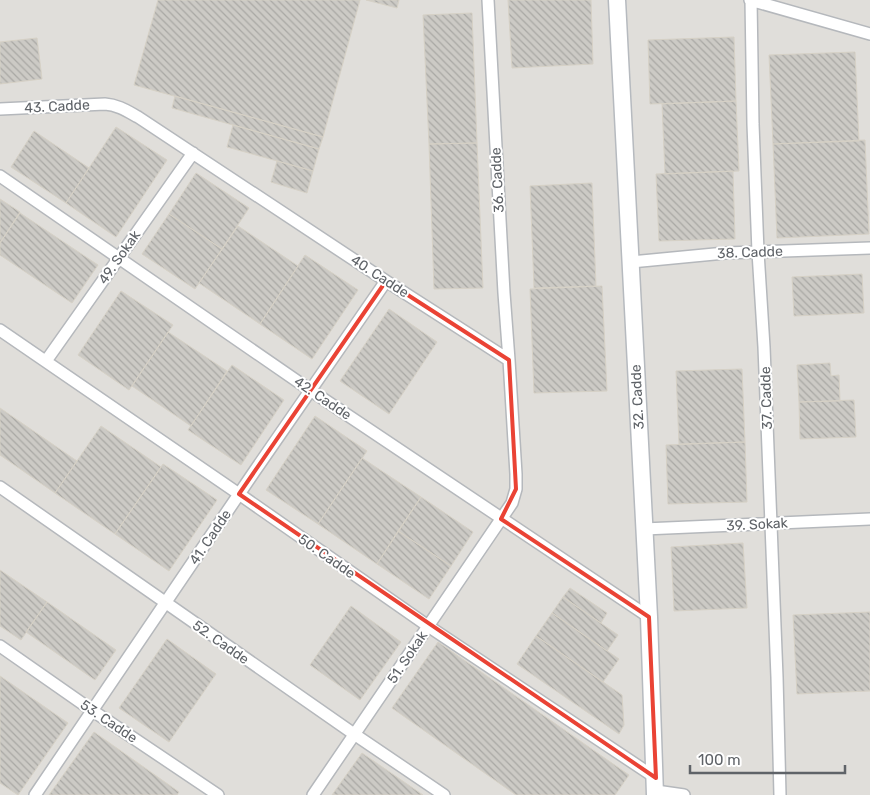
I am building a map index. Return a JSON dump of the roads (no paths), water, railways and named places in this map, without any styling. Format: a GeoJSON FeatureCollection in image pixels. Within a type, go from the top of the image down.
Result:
{"type":"FeatureCollection","features":[{"type":"Feature","properties":{"kind":"street","name":"36. Cadde"},"geometry":{"type":"LineString","coordinates":[[488,0],[503,284],[509,360]]}},
{"type":"Feature","properties":{"kind":"street","name":"32. Cadde"},"geometry":{"type":"LineString","coordinates":[[617,0],[656,788]]}},
{"type":"Feature","properties":{"kind":"street"},"geometry":{"type":"LineString","coordinates":[[750,0],[870,34]]}},
{"type":"Feature","properties":{"kind":"street","name":"37. Cadde"},"geometry":{"type":"LineString","coordinates":[[750,0],[753,124],[764,347],[780,795]]}},
{"type":"Feature","properties":{"kind":"street","name":"43. Cadde"},"geometry":{"type":"LineString","coordinates":[[0,109],[88,104],[113,105]]}},
{"type":"Feature","properties":{"kind":"street","name":"40. Cadde"},"geometry":{"type":"LineString","coordinates":[[113,105],[138,117],[509,360]]}},
{"type":"Feature","properties":{"kind":"street","name":"49. Sokak"},"geometry":{"type":"LineString","coordinates":[[46,361],[193,153]]}},
{"type":"Feature","properties":{"kind":"street","name":"42. Cadde"},"geometry":{"type":"LineString","coordinates":[[0,176],[310,390],[649,618]]}},
{"type":"Feature","properties":{"kind":"street","name":"38. Cadde"},"geometry":{"type":"LineString","coordinates":[[631,262],[725,253],[870,248]]}},
{"type":"Feature","properties":{"kind":"street","name":"41. Cadde"},"geometry":{"type":"LineString","coordinates":[[35,795],[386,280]]}},
{"type":"Feature","properties":{"kind":"street","name":"50. Cadde"},"geometry":{"type":"LineString","coordinates":[[0,330],[239,494],[656,788],[684,795]]}},
{"type":"Feature","properties":{"kind":"street"},"geometry":{"type":"LineString","coordinates":[[501,519],[512,503],[516,489],[509,360]]}},
{"type":"Feature","properties":{"kind":"street","name":"52. Cadde"},"geometry":{"type":"LineString","coordinates":[[0,487],[444,795]]}},
{"type":"Feature","properties":{"kind":"street","name":"51. Sokak"},"geometry":{"type":"LineString","coordinates":[[313,795],[501,519]]}},
{"type":"Feature","properties":{"kind":"street","name":"39. Sokak"},"geometry":{"type":"LineString","coordinates":[[644,529],[870,519]]}},
{"type":"Feature","properties":{"kind":"street","name":"53. Cadde"},"geometry":{"type":"LineString","coordinates":[[0,646],[218,795]]}}]}
